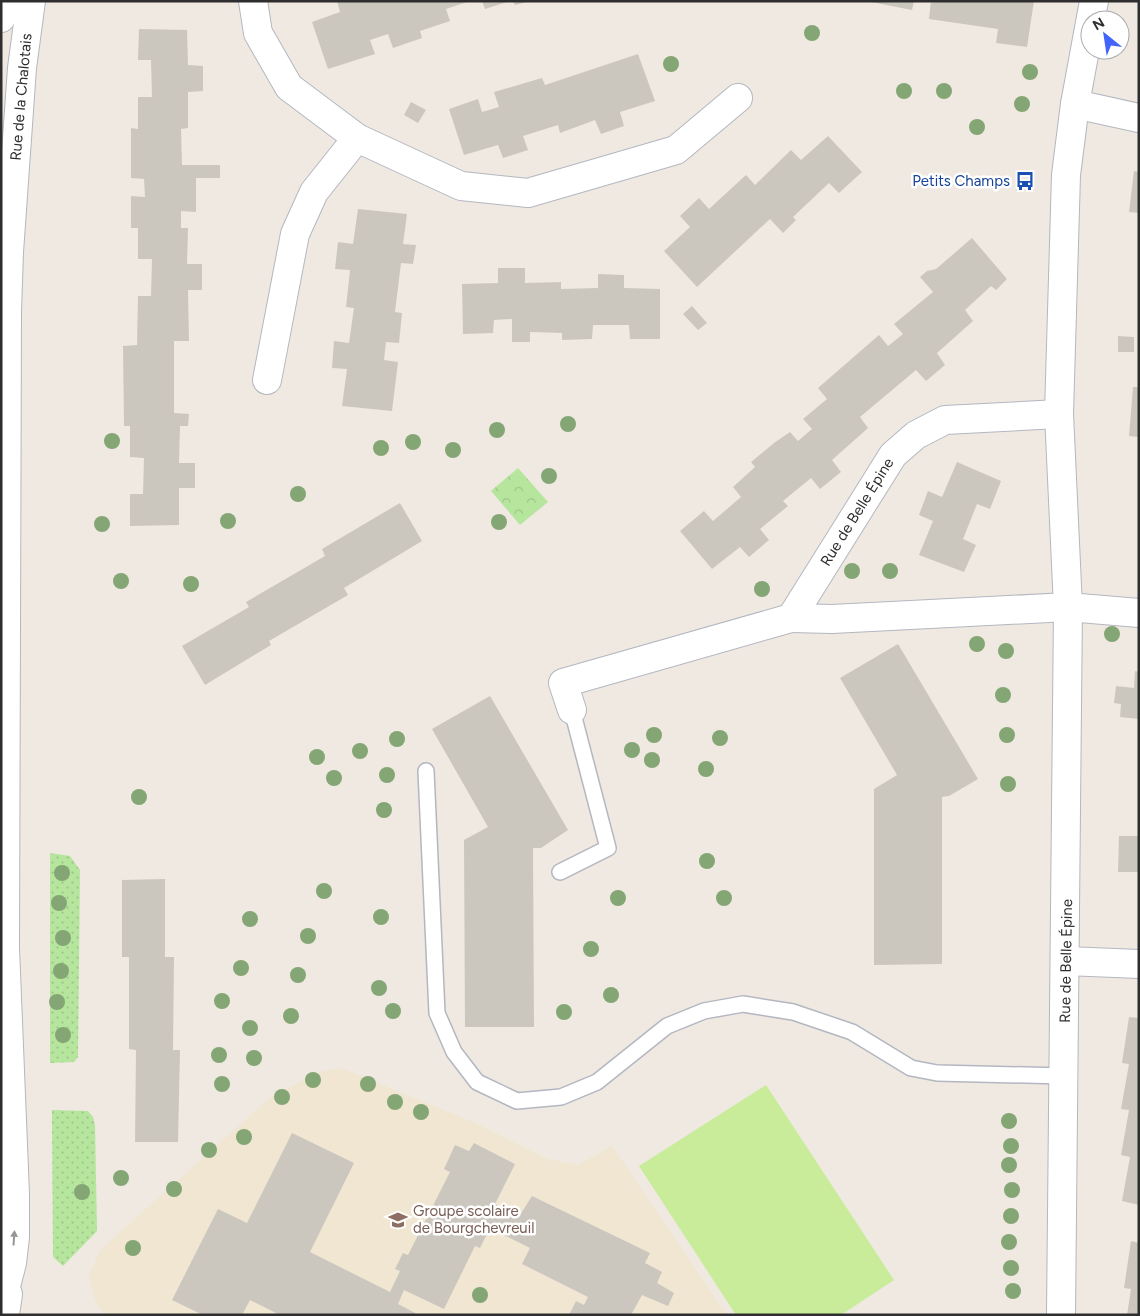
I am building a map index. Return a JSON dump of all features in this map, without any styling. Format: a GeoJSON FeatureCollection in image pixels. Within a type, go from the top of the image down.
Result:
{"type":"FeatureCollection","features":[{"type":"Feature","properties":{"kind":"street","name":"Rue de la Chalotais"},"geometry":{"type":"LineString","coordinates":[[1,18],[7,1]]}},
{"type":"Feature","properties":{"kind":"street","name":"Rue de la Chalotais"},"geometry":{"type":"LineString","coordinates":[[5,1315],[8,1302],[3,1282],[12,1263],[15,1237],[5,948],[9,252],[24,38],[30,1]]}},
{"type":"Feature","properties":{"kind":"street"},"geometry":{"type":"LineString","coordinates":[[253,1],[258,33],[289,87],[357,138],[461,186],[528,193],[676,150],[738,98]]}},
{"type":"Feature","properties":{"kind":"street","name":"Rue de Belle Épine"},"geometry":{"type":"LineString","coordinates":[[1061,1315],[1068,607],[1059,414],[1066,175],[1075,104],[1094,1]]}},
{"type":"Feature","properties":{"kind":"street"},"geometry":{"type":"LineString","coordinates":[[1075,104],[1139,118]]}},
{"type":"Feature","properties":{"kind":"street"},"geometry":{"type":"LineString","coordinates":[[267,380],[295,234],[314,192],[357,138]]}},
{"type":"Feature","properties":{"kind":"street","name":"Rue de la Chalotais"},"geometry":{"type":"LineString","coordinates":[[1,193],[9,252]]}},
{"type":"Feature","properties":{"kind":"street","name":"Rue de Belle Épine"},"geometry":{"type":"LineString","coordinates":[[791,618],[893,455],[916,435],[945,420],[1059,414]]}},
{"type":"Feature","properties":{"kind":"street"},"geometry":{"type":"LineString","coordinates":[[572,710],[563,683],[791,618],[832,619],[1068,607],[1139,613]]}},
{"type":"Feature","properties":{"kind":"street","name":"Rue de la Chalotais"},"geometry":{"type":"LineString","coordinates":[[1,1012],[5,948]]}},
{"type":"Feature","properties":{"kind":"street"},"geometry":{"type":"LineString","coordinates":[[1066,961],[1139,964]]}},
{"type":"Feature","properties":{"kind":"lane"},"geometry":{"type":"LineString","coordinates":[[560,872],[608,848],[572,710]]}},
{"type":"Feature","properties":{"kind":"lane"},"geometry":{"type":"LineString","coordinates":[[426,771],[437,1013],[454,1052],[477,1082],[517,1101],[561,1097],[597,1082],[666,1026],[704,1011],[743,1004],[793,1012],[852,1032],[911,1068],[937,1073],[1064,1076]]}},
{"type":"Feature","properties":{"kind":"shaded area","name":"Groupe scolaire de Bourgchevreuil"},"geometry":{"type":"Polygon","coordinates":[[[341,1068],[478,1124],[548,1159],[578,1165],[612,1146],[727,1315],[105,1315],[95,1301],[89,1276],[100,1250],[271,1097],[319,1072],[341,1068]]]}},
{"type":"Feature","properties":{"kind":"green space"},"geometry":{"type":"Polygon","coordinates":[[[518,468],[548,502],[520,525],[491,491],[518,468]]]}},
{"type":"Feature","properties":{"kind":"green space"},"geometry":{"type":"Polygon","coordinates":[[[50,853],[70,856],[80,870],[78,1057],[74,1062],[50,1063],[50,853]]]}},
{"type":"Feature","properties":{"kind":"green space"},"geometry":{"type":"Polygon","coordinates":[[[766,1085],[894,1280],[841,1315],[736,1315],[639,1166],[766,1085]]]}},
{"type":"Feature","properties":{"kind":"green space"},"geometry":{"type":"Polygon","coordinates":[[[52,1110],[88,1111],[93,1117],[95,1125],[97,1231],[63,1266],[53,1257],[52,1110]]]}},
{"type":"Feature","properties":{"kind":"building"},"geometry":{"type":"Polygon","coordinates":[[[337,1],[467,2],[446,9],[450,21],[420,31],[422,38],[393,48],[388,34],[370,40],[375,54],[328,69],[312,22],[340,12],[337,1]]]}},
{"type":"Feature","properties":{"kind":"building"},"geometry":{"type":"Polygon","coordinates":[[[482,1],[507,1],[507,2],[485,9],[482,1]]]}},
{"type":"Feature","properties":{"kind":"building"},"geometry":{"type":"Polygon","coordinates":[[[513,1],[527,1],[527,2],[515,5],[513,1]]]}},
{"type":"Feature","properties":{"kind":"building"},"geometry":{"type":"Polygon","coordinates":[[[866,1],[914,1],[912,10],[866,1]]]}},
{"type":"Feature","properties":{"kind":"building"},"geometry":{"type":"Polygon","coordinates":[[[931,1],[1034,1],[1027,47],[996,43],[998,29],[929,19],[931,1]]]}},
{"type":"Feature","properties":{"kind":"building"},"geometry":{"type":"Polygon","coordinates":[[[139,29],[187,30],[188,65],[203,66],[203,91],[188,92],[188,128],[181,129],[182,165],[220,165],[220,178],[196,178],[196,212],[181,211],[181,228],[188,228],[187,264],[202,264],[202,290],[188,290],[189,341],[174,341],[174,413],[189,414],[188,426],[180,426],[179,463],[195,463],[195,488],[179,488],[179,525],[130,526],[130,494],[143,494],[144,458],[130,457],[130,426],[124,426],[123,346],[137,345],[138,296],[151,296],[152,259],[138,259],[138,228],[131,228],[131,196],[145,197],[144,179],[131,178],[131,128],[138,129],[138,97],[152,97],[151,60],[138,60],[139,29]]]}},
{"type":"Feature","properties":{"kind":"building"},"geometry":{"type":"Polygon","coordinates":[[[638,54],[655,101],[620,112],[624,126],[601,134],[595,120],[560,133],[558,125],[523,136],[528,150],[503,158],[498,145],[464,155],[449,109],[478,99],[482,112],[499,107],[494,92],[542,78],[545,85],[638,54]]]}},
{"type":"Feature","properties":{"kind":"building"},"geometry":{"type":"Polygon","coordinates":[[[411,102],[426,110],[418,123],[404,115],[411,102]]]}},
{"type":"Feature","properties":{"kind":"building"},"geometry":{"type":"Polygon","coordinates":[[[828,136],[862,172],[839,193],[829,183],[793,217],[796,220],[783,233],[770,219],[697,287],[664,251],[690,227],[680,216],[699,198],[709,209],[746,175],[755,185],[791,150],[801,160],[828,136]]]}},
{"type":"Feature","properties":{"kind":"building"},"geometry":{"type":"Polygon","coordinates":[[[1134,171],[1139,172],[1139,213],[1129,212],[1134,171]]]}},
{"type":"Feature","properties":{"kind":"building"},"geometry":{"type":"Polygon","coordinates":[[[358,209],[407,214],[403,244],[416,245],[413,264],[401,263],[395,312],[402,313],[399,343],[386,342],[384,360],[398,362],[392,411],[342,406],[347,369],[332,368],[334,341],[349,343],[354,308],[346,307],[350,270],[335,269],[338,242],[353,244],[358,209]]]}},
{"type":"Feature","properties":{"kind":"building"},"geometry":{"type":"Polygon","coordinates":[[[972,238],[1007,279],[996,290],[991,286],[965,310],[973,321],[937,353],[945,365],[926,381],[916,370],[860,417],[868,428],[832,460],[841,472],[820,489],[811,478],[783,501],[788,506],[760,529],[769,540],[749,557],[740,547],[712,569],[680,531],[704,511],[713,521],[741,497],[733,487],[755,467],[751,462],[790,432],[798,441],[812,429],[803,419],[827,399],[818,388],[879,335],[888,346],[903,334],[894,324],[933,292],[920,277],[927,271],[936,269],[972,238]]]}},
{"type":"Feature","properties":{"kind":"building"},"geometry":{"type":"Polygon","coordinates":[[[498,268],[525,268],[525,283],[561,282],[561,289],[598,288],[598,274],[624,275],[624,288],[660,289],[660,339],[630,339],[629,325],[593,325],[592,339],[562,340],[562,333],[530,332],[530,342],[512,342],[512,319],[494,320],[493,333],[463,334],[462,284],[498,283],[498,268]]]}},
{"type":"Feature","properties":{"kind":"building"},"geometry":{"type":"Polygon","coordinates":[[[692,306],[707,323],[698,330],[683,314],[692,306]]]}},
{"type":"Feature","properties":{"kind":"building"},"geometry":{"type":"Polygon","coordinates":[[[1118,336],[1134,337],[1134,352],[1118,352],[1118,336]]]}},
{"type":"Feature","properties":{"kind":"building"},"geometry":{"type":"Polygon","coordinates":[[[1133,387],[1139,387],[1139,437],[1129,436],[1133,387]]]}},
{"type":"Feature","properties":{"kind":"building"},"geometry":{"type":"Polygon","coordinates":[[[957,462],[1001,481],[990,509],[977,504],[963,539],[976,545],[964,572],[919,555],[933,521],[919,515],[928,491],[942,497],[957,462]]]}},
{"type":"Feature","properties":{"kind":"building"},"geometry":{"type":"Polygon","coordinates":[[[400,503],[422,541],[344,588],[348,595],[269,641],[271,645],[205,685],[182,646],[249,607],[246,602],[325,556],[322,549],[400,503]]]}},
{"type":"Feature","properties":{"kind":"building"},"geometry":{"type":"Polygon","coordinates":[[[898,644],[978,779],[949,796],[942,797],[942,964],[874,965],[874,789],[897,775],[840,678],[898,644]]]}},
{"type":"Feature","properties":{"kind":"building"},"geometry":{"type":"Polygon","coordinates":[[[1135,671],[1139,672],[1139,719],[1120,717],[1121,704],[1114,703],[1116,686],[1134,688],[1135,671]]]}},
{"type":"Feature","properties":{"kind":"building"},"geometry":{"type":"Polygon","coordinates":[[[490,696],[568,830],[541,848],[533,848],[534,1027],[465,1027],[464,840],[488,827],[432,729],[490,696]]]}},
{"type":"Feature","properties":{"kind":"building"},"geometry":{"type":"Polygon","coordinates":[[[1119,836],[1139,836],[1139,872],[1118,872],[1119,836]]]}},
{"type":"Feature","properties":{"kind":"building"},"geometry":{"type":"Polygon","coordinates":[[[165,879],[165,957],[174,957],[173,1050],[180,1050],[178,1142],[135,1142],[136,1050],[129,1049],[129,957],[122,957],[122,880],[165,879]]]}},
{"type":"Feature","properties":{"kind":"building"},"geometry":{"type":"Polygon","coordinates":[[[1129,1017],[1139,1018],[1139,1205],[1122,1201],[1130,1157],[1121,1155],[1129,1110],[1121,1109],[1129,1064],[1122,1063],[1129,1017]]]}},
{"type":"Feature","properties":{"kind":"building"},"geometry":{"type":"Polygon","coordinates":[[[292,1133],[354,1163],[310,1252],[390,1292],[400,1271],[395,1269],[403,1253],[408,1255],[450,1172],[444,1169],[455,1145],[469,1151],[474,1143],[515,1164],[495,1204],[520,1215],[532,1196],[650,1253],[645,1263],[662,1272],[657,1283],[674,1293],[668,1306],[642,1295],[631,1315],[569,1315],[576,1301],[584,1305],[588,1297],[522,1264],[530,1248],[490,1228],[480,1248],[475,1246],[444,1309],[404,1290],[398,1304],[419,1315],[280,1315],[250,1300],[242,1315],[203,1315],[172,1300],[218,1209],[247,1223],[292,1133]]]}},
{"type":"Feature","properties":{"kind":"building"},"geometry":{"type":"Polygon","coordinates":[[[1131,1241],[1139,1243],[1139,1315],[1127,1315],[1131,1289],[1124,1288],[1131,1241]]]}},
{"type":"Feature","properties":{"kind":"place","name":"Petits Champs"},"geometry":{"type":"Point","coordinates":[1025,181]}},
{"type":"Feature","properties":{"kind":"place","name":"Groupe scolaire de Bourgchevreuil"},"geometry":{"type":"Point","coordinates":[398,1220]}}]}
